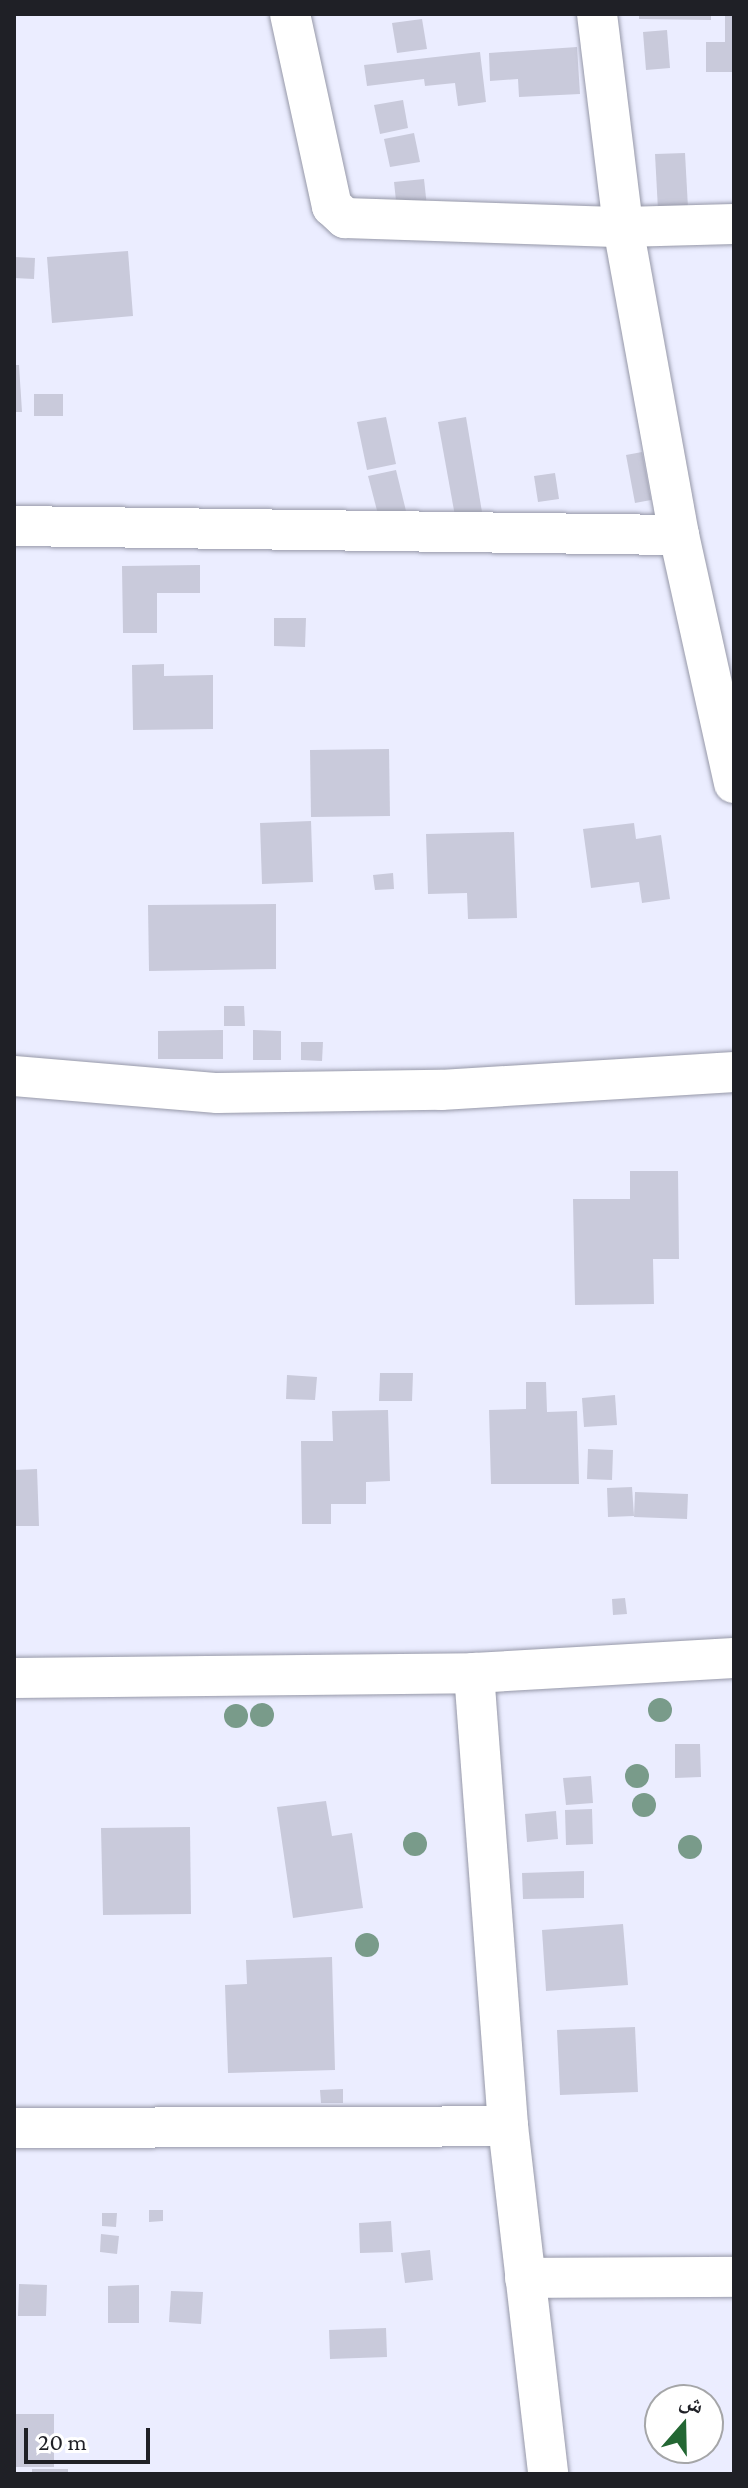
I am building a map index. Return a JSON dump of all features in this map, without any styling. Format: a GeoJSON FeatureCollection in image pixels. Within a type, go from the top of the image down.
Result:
{"type":"FeatureCollection","features":[{"type":"Feature","properties":{"kind":"street"},"geometry":{"type":"LineString","coordinates":[[290,14],[332,206],[345,218],[623,227],[734,224]]}},
{"type":"Feature","properties":{"kind":"street"},"geometry":{"type":"LineString","coordinates":[[597,14],[623,227],[679,535],[734,783]]}},
{"type":"Feature","properties":{"kind":"street"},"geometry":{"type":"LineString","coordinates":[[14,526],[679,535]]}},
{"type":"Feature","properties":{"kind":"street"},"geometry":{"type":"LineString","coordinates":[[14,1076],[232,1093],[441,1090],[734,1072]]}},
{"type":"Feature","properties":{"kind":"street"},"geometry":{"type":"LineString","coordinates":[[14,1678],[474,1673],[734,1658]]}},
{"type":"Feature","properties":{"kind":"street"},"geometry":{"type":"LineString","coordinates":[[474,1673],[508,2126],[548,2474]]}},
{"type":"Feature","properties":{"kind":"street"},"geometry":{"type":"LineString","coordinates":[[14,2128],[508,2126]]}},
{"type":"Feature","properties":{"kind":"street"},"geometry":{"type":"LineString","coordinates":[[525,2278],[734,2277]]}},
{"type":"Feature","properties":{"kind":"building"},"geometry":{"type":"Polygon","coordinates":[[[639,14],[711,14],[711,20],[639,19],[639,14]]]}},
{"type":"Feature","properties":{"kind":"building"},"geometry":{"type":"Polygon","coordinates":[[[725,14],[734,15],[734,72],[706,72],[706,42],[725,42],[725,14]]]}},
{"type":"Feature","properties":{"kind":"building"},"geometry":{"type":"Polygon","coordinates":[[[422,19],[427,49],[397,53],[392,23],[422,19]]]}},
{"type":"Feature","properties":{"kind":"building"},"geometry":{"type":"Polygon","coordinates":[[[667,30],[670,68],[646,70],[643,32],[667,30]]]}},
{"type":"Feature","properties":{"kind":"building"},"geometry":{"type":"Polygon","coordinates":[[[577,47],[580,94],[519,97],[518,79],[490,81],[489,53],[577,47]]]}},
{"type":"Feature","properties":{"kind":"building"},"geometry":{"type":"Polygon","coordinates":[[[480,52],[486,102],[458,106],[455,83],[425,86],[424,79],[367,86],[364,65],[480,52]]]}},
{"type":"Feature","properties":{"kind":"building"},"geometry":{"type":"Polygon","coordinates":[[[403,100],[408,128],[380,134],[374,105],[403,100]]]}},
{"type":"Feature","properties":{"kind":"building"},"geometry":{"type":"Polygon","coordinates":[[[414,133],[420,162],[390,167],[384,139],[414,133]]]}},
{"type":"Feature","properties":{"kind":"building"},"geometry":{"type":"Polygon","coordinates":[[[685,153],[688,208],[658,210],[655,154],[685,153]]]}},
{"type":"Feature","properties":{"kind":"building"},"geometry":{"type":"Polygon","coordinates":[[[424,179],[427,207],[397,210],[394,182],[424,179]]]}},
{"type":"Feature","properties":{"kind":"building"},"geometry":{"type":"Polygon","coordinates":[[[128,251],[133,316],[52,323],[47,257],[128,251]]]}},
{"type":"Feature","properties":{"kind":"building"},"geometry":{"type":"Polygon","coordinates":[[[14,257],[35,258],[34,279],[14,278],[14,257]]]}},
{"type":"Feature","properties":{"kind":"building"},"geometry":{"type":"Polygon","coordinates":[[[14,365],[19,365],[22,412],[14,412],[14,365]]]}},
{"type":"Feature","properties":{"kind":"building"},"geometry":{"type":"Polygon","coordinates":[[[34,394],[63,394],[63,416],[34,416],[34,394]]]}},
{"type":"Feature","properties":{"kind":"building"},"geometry":{"type":"Polygon","coordinates":[[[386,417],[396,464],[367,470],[357,422],[386,417]]]}},
{"type":"Feature","properties":{"kind":"building"},"geometry":{"type":"Polygon","coordinates":[[[466,417],[482,512],[455,516],[438,422],[466,417]]]}},
{"type":"Feature","properties":{"kind":"building"},"geometry":{"type":"Polygon","coordinates":[[[642,452],[651,500],[635,503],[626,455],[642,452]]]}},
{"type":"Feature","properties":{"kind":"building"},"geometry":{"type":"Polygon","coordinates":[[[396,470],[407,515],[380,522],[368,476],[396,470]]]}},
{"type":"Feature","properties":{"kind":"building"},"geometry":{"type":"Polygon","coordinates":[[[555,473],[559,499],[538,502],[534,476],[555,473]]]}},
{"type":"Feature","properties":{"kind":"building"},"geometry":{"type":"Polygon","coordinates":[[[200,565],[200,593],[157,593],[157,633],[123,633],[122,566],[200,565]]]}},
{"type":"Feature","properties":{"kind":"building"},"geometry":{"type":"Polygon","coordinates":[[[274,618],[306,618],[305,647],[274,646],[274,618]]]}},
{"type":"Feature","properties":{"kind":"building"},"geometry":{"type":"Polygon","coordinates":[[[164,664],[164,676],[213,675],[213,729],[133,730],[132,665],[164,664]]]}},
{"type":"Feature","properties":{"kind":"building"},"geometry":{"type":"Polygon","coordinates":[[[389,749],[390,816],[311,817],[310,750],[389,749]]]}},
{"type":"Feature","properties":{"kind":"building"},"geometry":{"type":"Polygon","coordinates":[[[311,821],[313,882],[262,884],[260,823],[311,821]]]}},
{"type":"Feature","properties":{"kind":"building"},"geometry":{"type":"Polygon","coordinates":[[[634,823],[636,839],[661,835],[670,899],[642,903],[639,882],[591,888],[583,829],[634,823]]]}},
{"type":"Feature","properties":{"kind":"building"},"geometry":{"type":"Polygon","coordinates":[[[514,832],[517,918],[468,919],[467,893],[428,894],[426,834],[514,832]]]}},
{"type":"Feature","properties":{"kind":"building"},"geometry":{"type":"Polygon","coordinates":[[[393,873],[394,889],[375,890],[373,875],[393,873]]]}},
{"type":"Feature","properties":{"kind":"building"},"geometry":{"type":"Polygon","coordinates":[[[276,904],[276,969],[149,971],[148,905],[276,904]]]}},
{"type":"Feature","properties":{"kind":"building"},"geometry":{"type":"Polygon","coordinates":[[[224,1006],[244,1006],[245,1026],[224,1026],[224,1006]]]}},
{"type":"Feature","properties":{"kind":"building"},"geometry":{"type":"Polygon","coordinates":[[[223,1030],[223,1059],[158,1059],[158,1031],[223,1030]]]}},
{"type":"Feature","properties":{"kind":"building"},"geometry":{"type":"Polygon","coordinates":[[[253,1030],[281,1031],[281,1060],[253,1060],[253,1030]]]}},
{"type":"Feature","properties":{"kind":"building"},"geometry":{"type":"Polygon","coordinates":[[[301,1042],[323,1042],[322,1061],[301,1060],[301,1042]]]}},
{"type":"Feature","properties":{"kind":"building"},"geometry":{"type":"Polygon","coordinates":[[[630,1171],[678,1171],[679,1259],[653,1259],[654,1304],[575,1305],[573,1199],[630,1199],[630,1171]]]}},
{"type":"Feature","properties":{"kind":"building"},"geometry":{"type":"Polygon","coordinates":[[[380,1373],[413,1373],[412,1401],[379,1401],[380,1373]]]}},
{"type":"Feature","properties":{"kind":"building"},"geometry":{"type":"Polygon","coordinates":[[[287,1375],[317,1377],[315,1400],[286,1399],[287,1375]]]}},
{"type":"Feature","properties":{"kind":"building"},"geometry":{"type":"Polygon","coordinates":[[[526,1382],[546,1382],[547,1412],[577,1411],[579,1484],[491,1484],[489,1410],[526,1409],[526,1382]]]}},
{"type":"Feature","properties":{"kind":"building"},"geometry":{"type":"Polygon","coordinates":[[[615,1395],[617,1425],[584,1427],[582,1398],[615,1395]]]}},
{"type":"Feature","properties":{"kind":"building"},"geometry":{"type":"Polygon","coordinates":[[[388,1410],[390,1481],[366,1482],[366,1504],[331,1504],[331,1524],[302,1524],[301,1441],[333,1441],[332,1411],[388,1410]]]}},
{"type":"Feature","properties":{"kind":"building"},"geometry":{"type":"Polygon","coordinates":[[[588,1449],[613,1450],[612,1480],[587,1479],[588,1449]]]}},
{"type":"Feature","properties":{"kind":"building"},"geometry":{"type":"Polygon","coordinates":[[[37,1469],[39,1526],[14,1526],[14,1470],[37,1469]]]}},
{"type":"Feature","properties":{"kind":"building"},"geometry":{"type":"Polygon","coordinates":[[[632,1487],[634,1516],[608,1517],[607,1488],[632,1487]]]}},
{"type":"Feature","properties":{"kind":"building"},"geometry":{"type":"Polygon","coordinates":[[[635,1492],[688,1494],[687,1519],[634,1517],[635,1492]]]}},
{"type":"Feature","properties":{"kind":"building"},"geometry":{"type":"Polygon","coordinates":[[[625,1598],[627,1614],[613,1615],[612,1599],[625,1598]]]}},
{"type":"Feature","properties":{"kind":"building"},"geometry":{"type":"Polygon","coordinates":[[[675,1744],[700,1744],[701,1777],[675,1778],[675,1744]]]}},
{"type":"Feature","properties":{"kind":"building"},"geometry":{"type":"Polygon","coordinates":[[[591,1776],[593,1803],[566,1805],[563,1778],[591,1776]]]}},
{"type":"Feature","properties":{"kind":"building"},"geometry":{"type":"Polygon","coordinates":[[[326,1801],[332,1836],[352,1833],[363,1908],[293,1918],[277,1807],[326,1801]]]}},
{"type":"Feature","properties":{"kind":"building"},"geometry":{"type":"Polygon","coordinates":[[[592,1809],[593,1844],[566,1845],[565,1810],[592,1809]]]}},
{"type":"Feature","properties":{"kind":"building"},"geometry":{"type":"Polygon","coordinates":[[[556,1811],[558,1839],[527,1842],[525,1814],[556,1811]]]}},
{"type":"Feature","properties":{"kind":"building"},"geometry":{"type":"Polygon","coordinates":[[[190,1827],[191,1914],[103,1915],[101,1828],[190,1827]]]}},
{"type":"Feature","properties":{"kind":"building"},"geometry":{"type":"Polygon","coordinates":[[[584,1871],[584,1898],[523,1899],[522,1873],[584,1871]]]}},
{"type":"Feature","properties":{"kind":"building"},"geometry":{"type":"Polygon","coordinates":[[[623,1924],[628,1985],[546,1991],[542,1930],[623,1924]]]}},
{"type":"Feature","properties":{"kind":"building"},"geometry":{"type":"Polygon","coordinates":[[[332,1957],[335,2070],[228,2073],[225,1985],[247,1984],[246,1960],[332,1957]]]}},
{"type":"Feature","properties":{"kind":"building"},"geometry":{"type":"Polygon","coordinates":[[[635,2027],[638,2092],[560,2095],[557,2030],[635,2027]]]}},
{"type":"Feature","properties":{"kind":"building"},"geometry":{"type":"Polygon","coordinates":[[[343,2089],[343,2103],[321,2103],[320,2090],[343,2089]]]}},
{"type":"Feature","properties":{"kind":"building"},"geometry":{"type":"Polygon","coordinates":[[[149,2210],[163,2210],[163,2221],[149,2222],[149,2210]]]}},
{"type":"Feature","properties":{"kind":"building"},"geometry":{"type":"Polygon","coordinates":[[[102,2213],[117,2213],[116,2227],[102,2226],[102,2213]]]}},
{"type":"Feature","properties":{"kind":"building"},"geometry":{"type":"Polygon","coordinates":[[[391,2221],[393,2252],[360,2253],[359,2223],[391,2221]]]}},
{"type":"Feature","properties":{"kind":"building"},"geometry":{"type":"Polygon","coordinates":[[[101,2234],[119,2236],[117,2254],[100,2252],[101,2234]]]}},
{"type":"Feature","properties":{"kind":"building"},"geometry":{"type":"Polygon","coordinates":[[[430,2250],[433,2280],[405,2283],[401,2253],[430,2250]]]}},
{"type":"Feature","properties":{"kind":"building"},"geometry":{"type":"Polygon","coordinates":[[[19,2284],[47,2285],[46,2316],[18,2316],[19,2284]]]}},
{"type":"Feature","properties":{"kind":"building"},"geometry":{"type":"Polygon","coordinates":[[[139,2285],[139,2323],[108,2323],[108,2286],[139,2285]]]}},
{"type":"Feature","properties":{"kind":"building"},"geometry":{"type":"Polygon","coordinates":[[[171,2291],[203,2292],[201,2324],[169,2322],[171,2291]]]}},
{"type":"Feature","properties":{"kind":"building"},"geometry":{"type":"Polygon","coordinates":[[[386,2328],[387,2357],[330,2359],[329,2330],[386,2328]]]}},
{"type":"Feature","properties":{"kind":"building"},"geometry":{"type":"Polygon","coordinates":[[[14,2414],[54,2414],[54,2467],[14,2467],[14,2414]]]}},
{"type":"Feature","properties":{"kind":"building"},"geometry":{"type":"Polygon","coordinates":[[[32,2469],[68,2469],[68,2474],[32,2474],[32,2469]]]}}]}
